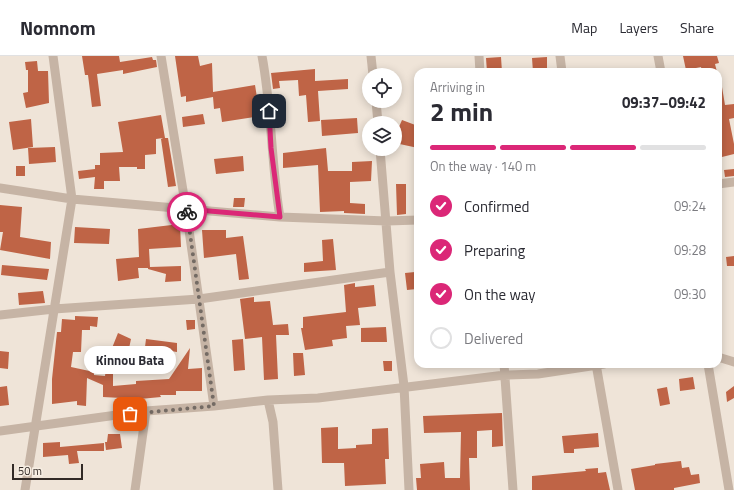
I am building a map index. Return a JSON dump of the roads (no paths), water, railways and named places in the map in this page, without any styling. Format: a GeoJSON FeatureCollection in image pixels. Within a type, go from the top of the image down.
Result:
{"type":"FeatureCollection","features":[{"type":"Feature","properties":{"kind":"street"},"geometry":{"type":"LineString","coordinates":[[25,490],[72,199],[53,56]]}},
{"type":"Feature","properties":{"kind":"street"},"geometry":{"type":"LineString","coordinates":[[161,56],[186,209],[214,406]]}},
{"type":"Feature","properties":{"kind":"street"},"geometry":{"type":"LineString","coordinates":[[262,56],[267,80],[271,148],[280,217]]}},
{"type":"Feature","properties":{"kind":"street"},"geometry":{"type":"LineString","coordinates":[[371,56],[372,68]]}},
{"type":"Feature","properties":{"kind":"street"},"geometry":{"type":"LineString","coordinates":[[479,56],[480,68]]}},
{"type":"Feature","properties":{"kind":"street"},"geometry":{"type":"LineString","coordinates":[[560,56],[562,68]]}},
{"type":"Feature","properties":{"kind":"street"},"geometry":{"type":"LineString","coordinates":[[658,56],[660,68]]}},
{"type":"Feature","properties":{"kind":"street"},"geometry":{"type":"LineString","coordinates":[[381,156],[390,272],[404,386],[409,490]]}},
{"type":"Feature","properties":{"kind":"street"},"geometry":{"type":"LineString","coordinates":[[722,184],[734,182]]}},
{"type":"Feature","properties":{"kind":"street"},"geometry":{"type":"LineString","coordinates":[[0,188],[72,199],[280,217],[387,221],[414,220]]}},
{"type":"Feature","properties":{"kind":"street"},"geometry":{"type":"LineString","coordinates":[[0,315],[54,309],[199,299],[390,272]]}},
{"type":"Feature","properties":{"kind":"street"},"geometry":{"type":"LineString","coordinates":[[722,358],[734,362]]}},
{"type":"Feature","properties":{"kind":"street"},"geometry":{"type":"LineString","coordinates":[[504,368],[513,490]]}},
{"type":"Feature","properties":{"kind":"street"},"geometry":{"type":"LineString","coordinates":[[0,431],[146,411],[268,400],[318,398],[404,386],[504,375],[538,374],[575,368]]}},
{"type":"Feature","properties":{"kind":"street"},"geometry":{"type":"LineString","coordinates":[[600,368],[618,490]]}},
{"type":"Feature","properties":{"kind":"street"},"geometry":{"type":"LineString","coordinates":[[709,368],[731,481],[729,490]]}},
{"type":"Feature","properties":{"kind":"street"},"geometry":{"type":"LineString","coordinates":[[268,400],[272,422],[278,490]]}},
{"type":"Feature","properties":{"kind":"street"},"geometry":{"type":"LineString","coordinates":[[135,490],[146,411]]}},
{"type":"Feature","properties":{"kind":"place","name":"Kinnou Bata"},"geometry":{"type":"Point","coordinates":[130,414]}}]}
